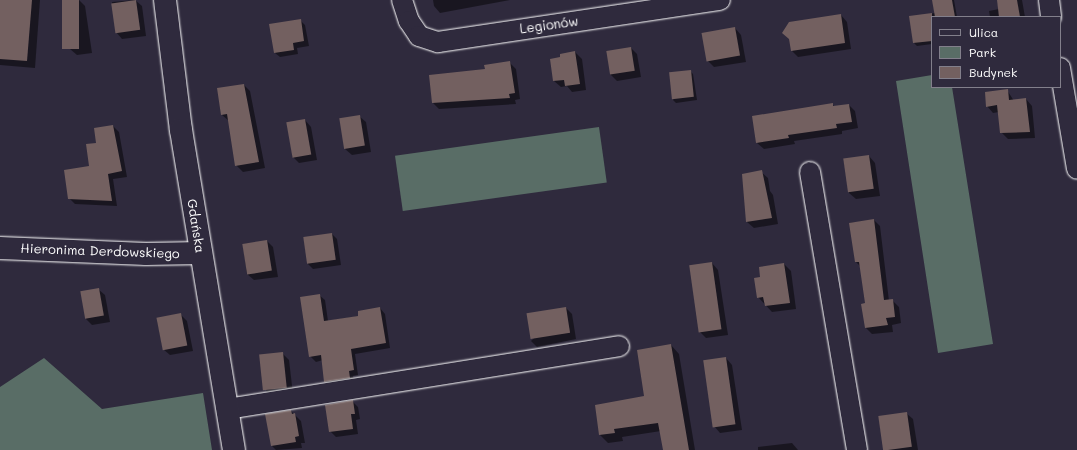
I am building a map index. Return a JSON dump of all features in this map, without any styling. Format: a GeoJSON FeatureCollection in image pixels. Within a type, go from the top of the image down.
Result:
{"type":"FeatureCollection","features":[{"type":"Feature","properties":{"kind":"main road","name":"Gdańska"},"geometry":{"type":"LineString","coordinates":[[168,0],[181,130],[234,450]]}},
{"type":"Feature","properties":{"kind":"main road","name":"Hieronima Derdowskiego"},"geometry":{"type":"LineString","coordinates":[[0,248],[146,254],[201,254]]}},
{"type":"Feature","properties":{"kind":"street","name":"Legionów"},"geometry":{"type":"LineString","coordinates":[[402,0],[409,21],[419,36],[438,42],[720,0]]}},
{"type":"Feature","properties":{"kind":"street"},"geometry":{"type":"LineString","coordinates":[[1049,0],[1051,16]]}},
{"type":"Feature","properties":{"kind":"street"},"geometry":{"type":"LineString","coordinates":[[1061,74],[1077,169]]}},
{"type":"Feature","properties":{"kind":"street"},"geometry":{"type":"LineString","coordinates":[[810,172],[857,450]]}},
{"type":"Feature","properties":{"kind":"street"},"geometry":{"type":"LineString","coordinates":[[227,409],[619,346]]}},
{"type":"Feature","properties":{"kind":"green space"},"geometry":{"type":"Polygon","coordinates":[[[931,75],[931,88],[952,88],[993,344],[938,353],[896,81],[931,75]]]}},
{"type":"Feature","properties":{"kind":"green space"},"geometry":{"type":"Polygon","coordinates":[[[599,127],[607,182],[403,211],[395,156],[599,127]]]}},
{"type":"Feature","properties":{"kind":"green space"},"geometry":{"type":"Polygon","coordinates":[[[44,358],[102,409],[203,393],[212,450],[0,450],[0,387],[44,358]]]}},
{"type":"Feature","properties":{"kind":"building"},"geometry":{"type":"Polygon","coordinates":[[[0,0],[32,0],[27,61],[0,59],[0,0]]]}},
{"type":"Feature","properties":{"kind":"building"},"geometry":{"type":"Polygon","coordinates":[[[62,0],[79,0],[79,49],[62,49],[62,0]]]}},
{"type":"Feature","properties":{"kind":"building"},"geometry":{"type":"Polygon","coordinates":[[[136,0],[140,30],[115,33],[111,3],[136,0]]]}},
{"type":"Feature","properties":{"kind":"building"},"geometry":{"type":"Polygon","coordinates":[[[932,0],[952,0],[955,16],[935,16],[932,0]]]}},
{"type":"Feature","properties":{"kind":"building"},"geometry":{"type":"Polygon","coordinates":[[[997,0],[1017,0],[1020,16],[999,16],[997,0]]]}},
{"type":"Feature","properties":{"kind":"building"},"geometry":{"type":"Polygon","coordinates":[[[932,13],[931,41],[913,43],[909,16],[932,13]]]}},
{"type":"Feature","properties":{"kind":"building"},"geometry":{"type":"Polygon","coordinates":[[[841,14],[845,43],[791,51],[789,39],[782,33],[789,22],[841,14]]]}},
{"type":"Feature","properties":{"kind":"building"},"geometry":{"type":"Polygon","coordinates":[[[301,19],[304,41],[293,43],[294,50],[274,53],[269,24],[301,19]]]}},
{"type":"Feature","properties":{"kind":"building"},"geometry":{"type":"Polygon","coordinates":[[[735,27],[740,56],[707,61],[702,33],[735,27]]]}},
{"type":"Feature","properties":{"kind":"building"},"geometry":{"type":"Polygon","coordinates":[[[631,47],[635,71],[610,75],[606,51],[631,47]]]}},
{"type":"Feature","properties":{"kind":"building"},"geometry":{"type":"Polygon","coordinates":[[[575,51],[580,84],[565,86],[564,80],[553,81],[550,59],[560,57],[560,54],[575,51]]]}},
{"type":"Feature","properties":{"kind":"building"},"geometry":{"type":"Polygon","coordinates":[[[510,61],[515,93],[509,94],[510,98],[432,103],[429,75],[485,69],[484,65],[510,61]]]}},
{"type":"Feature","properties":{"kind":"building"},"geometry":{"type":"Polygon","coordinates":[[[691,70],[694,97],[672,99],[669,72],[691,70]]]}},
{"type":"Feature","properties":{"kind":"building"},"geometry":{"type":"Polygon","coordinates":[[[244,84],[259,162],[235,166],[227,114],[221,115],[217,88],[244,84]]]}},
{"type":"Feature","properties":{"kind":"building"},"geometry":{"type":"Polygon","coordinates":[[[1008,89],[1009,100],[1026,98],[1030,132],[1000,133],[997,105],[986,107],[985,92],[1008,89]]]}},
{"type":"Feature","properties":{"kind":"building"},"geometry":{"type":"Polygon","coordinates":[[[833,103],[833,106],[849,104],[852,122],[836,124],[837,128],[788,135],[789,138],[756,143],[752,116],[833,103]]]}},
{"type":"Feature","properties":{"kind":"building"},"geometry":{"type":"Polygon","coordinates":[[[360,115],[365,146],[344,149],[339,118],[360,115]]]}},
{"type":"Feature","properties":{"kind":"building"},"geometry":{"type":"Polygon","coordinates":[[[305,119],[311,154],[293,158],[286,122],[305,119]]]}},
{"type":"Feature","properties":{"kind":"building"},"geometry":{"type":"Polygon","coordinates":[[[113,125],[122,171],[108,174],[112,201],[68,199],[64,170],[89,166],[86,144],[96,143],[94,128],[113,125]]]}},
{"type":"Feature","properties":{"kind":"building"},"geometry":{"type":"Polygon","coordinates":[[[869,155],[874,189],[848,192],[843,159],[869,155]]]}},
{"type":"Feature","properties":{"kind":"building"},"geometry":{"type":"Polygon","coordinates":[[[762,170],[772,218],[746,222],[742,174],[762,170]]]}},
{"type":"Feature","properties":{"kind":"building"},"geometry":{"type":"Polygon","coordinates":[[[874,219],[884,300],[893,299],[895,317],[886,318],[888,325],[865,328],[861,304],[865,303],[859,262],[855,262],[849,223],[874,219]]]}},
{"type":"Feature","properties":{"kind":"building"},"geometry":{"type":"Polygon","coordinates":[[[332,233],[336,260],[307,264],[303,237],[332,233]]]}},
{"type":"Feature","properties":{"kind":"building"},"geometry":{"type":"Polygon","coordinates":[[[267,240],[272,271],[247,275],[242,244],[267,240]]]}},
{"type":"Feature","properties":{"kind":"building"},"geometry":{"type":"Polygon","coordinates":[[[712,262],[721,329],[699,333],[689,265],[712,262]]]}},
{"type":"Feature","properties":{"kind":"building"},"geometry":{"type":"Polygon","coordinates":[[[784,263],[790,303],[765,306],[763,297],[757,298],[754,278],[760,277],[759,267],[784,263]]]}},
{"type":"Feature","properties":{"kind":"building"},"geometry":{"type":"Polygon","coordinates":[[[99,288],[104,316],[85,319],[80,291],[99,288]]]}},
{"type":"Feature","properties":{"kind":"building"},"geometry":{"type":"Polygon","coordinates":[[[320,294],[324,321],[358,316],[358,311],[380,307],[386,343],[351,349],[354,370],[349,371],[350,378],[324,382],[321,355],[309,357],[300,297],[320,294]]]}},
{"type":"Feature","properties":{"kind":"building"},"geometry":{"type":"Polygon","coordinates":[[[566,307],[570,333],[531,339],[526,313],[566,307]]]}},
{"type":"Feature","properties":{"kind":"building"},"geometry":{"type":"Polygon","coordinates":[[[181,313],[187,345],[163,350],[156,318],[181,313]]]}},
{"type":"Feature","properties":{"kind":"building"},"geometry":{"type":"Polygon","coordinates":[[[671,344],[689,450],[663,450],[658,423],[614,429],[615,433],[599,435],[595,405],[644,396],[637,350],[671,344]]]}},
{"type":"Feature","properties":{"kind":"building"},"geometry":{"type":"Polygon","coordinates":[[[283,352],[287,388],[263,390],[259,355],[283,352]]]}},
{"type":"Feature","properties":{"kind":"building"},"geometry":{"type":"Polygon","coordinates":[[[726,357],[735,424],[713,428],[703,360],[726,357]]]}},
{"type":"Feature","properties":{"kind":"building"},"geometry":{"type":"Polygon","coordinates":[[[353,400],[355,414],[351,414],[353,429],[329,432],[325,405],[353,400]]]}},
{"type":"Feature","properties":{"kind":"building"},"geometry":{"type":"Polygon","coordinates":[[[291,410],[292,414],[295,413],[299,436],[295,437],[296,442],[271,446],[265,414],[291,410]]]}},
{"type":"Feature","properties":{"kind":"building"},"geometry":{"type":"Polygon","coordinates":[[[907,412],[912,447],[883,450],[878,416],[907,412]]]}}]}
